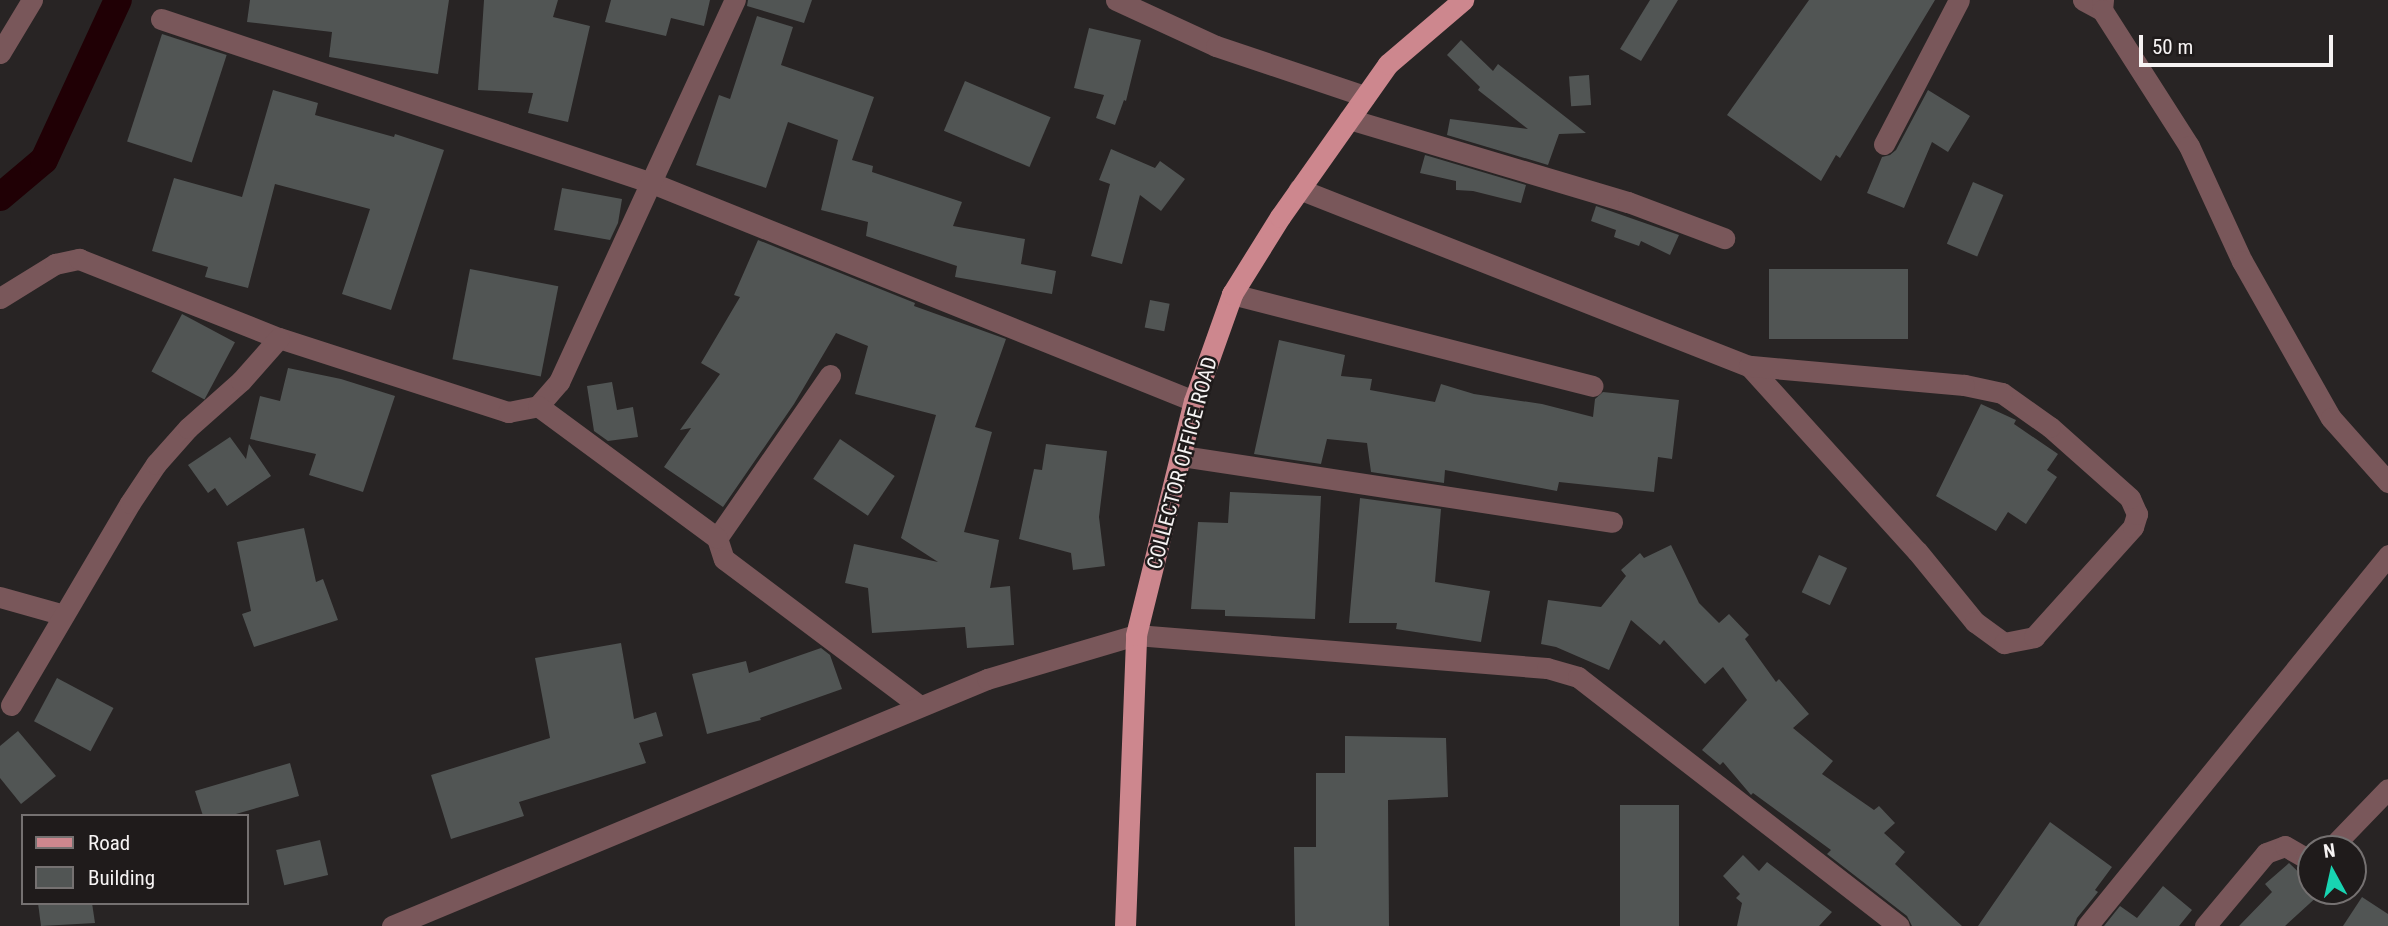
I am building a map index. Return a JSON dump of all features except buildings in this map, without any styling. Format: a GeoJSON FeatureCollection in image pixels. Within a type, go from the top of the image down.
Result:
{"type":"FeatureCollection","features":[{"type":"Feature","properties":{"kind":"main road","name":"COLLECTOR OFFICE ROAD"},"geometry":{"type":"LineString","coordinates":[[1125,926],[1136,635],[1194,401],[1232,294],[1299,189],[1388,64],[1463,0]]}},
{"type":"Feature","properties":{"kind":"street"},"geometry":{"type":"LineString","coordinates":[[0,53],[32,0]]}},
{"type":"Feature","properties":{"kind":"street"},"geometry":{"type":"LineString","coordinates":[[0,298],[55,264],[79,260],[279,338],[508,412],[538,406],[559,382],[735,0]]}},
{"type":"Feature","properties":{"kind":"street"},"geometry":{"type":"LineString","coordinates":[[1115,0],[1216,46],[1365,96]]}},
{"type":"Feature","properties":{"kind":"street"},"geometry":{"type":"LineString","coordinates":[[1884,144],[1959,0]]}},
{"type":"Feature","properties":{"kind":"street"},"geometry":{"type":"LineString","coordinates":[[2082,0],[2103,5],[2189,146],[2242,261],[2331,418],[2388,482]]}},
{"type":"Feature","properties":{"kind":"street"},"geometry":{"type":"LineString","coordinates":[[161,19],[652,183],[1194,401]]}},
{"type":"Feature","properties":{"kind":"street"},"geometry":{"type":"LineString","coordinates":[[1349,119],[1628,202],[1724,238]]}},
{"type":"Feature","properties":{"kind":"street"},"geometry":{"type":"LineString","coordinates":[[1299,189],[1749,366],[1952,384],[2002,393],[2050,427],[2130,498],[2137,514],[2133,527],[2034,637],[2004,643],[1975,622],[1917,551],[1749,366]]}},
{"type":"Feature","properties":{"kind":"street"},"geometry":{"type":"LineString","coordinates":[[1232,294],[1591,386]]}},
{"type":"Feature","properties":{"kind":"street"},"geometry":{"type":"LineString","coordinates":[[11,705],[156,464],[188,428],[241,381],[279,338]]}},
{"type":"Feature","properties":{"kind":"street"},"geometry":{"type":"LineString","coordinates":[[717,538],[830,375]]}},
{"type":"Feature","properties":{"kind":"street"},"geometry":{"type":"LineString","coordinates":[[538,406],[717,538],[724,559],[920,706]]}},
{"type":"Feature","properties":{"kind":"street"},"geometry":{"type":"LineString","coordinates":[[1182,456],[1612,522]]}},
{"type":"Feature","properties":{"kind":"street"},"geometry":{"type":"LineString","coordinates":[[2087,926],[2388,555]]}},
{"type":"Feature","properties":{"kind":"street"},"geometry":{"type":"LineString","coordinates":[[0,597],[64,615]]}},
{"type":"Feature","properties":{"kind":"street"},"geometry":{"type":"LineString","coordinates":[[392,926],[987,678],[1136,635],[1547,668],[1578,677],[1899,926]]}},
{"type":"Feature","properties":{"kind":"street"},"geometry":{"type":"LineString","coordinates":[[2344,835],[2388,789]]}},
{"type":"Feature","properties":{"kind":"street"},"geometry":{"type":"LineString","coordinates":[[2205,926],[2266,853],[2285,846],[2297,853]]}},
{"type":"Feature","properties":{"kind":"waterway"},"geometry":{"type":"LineString","coordinates":[[0,197],[44,160],[118,0]]}}]}
